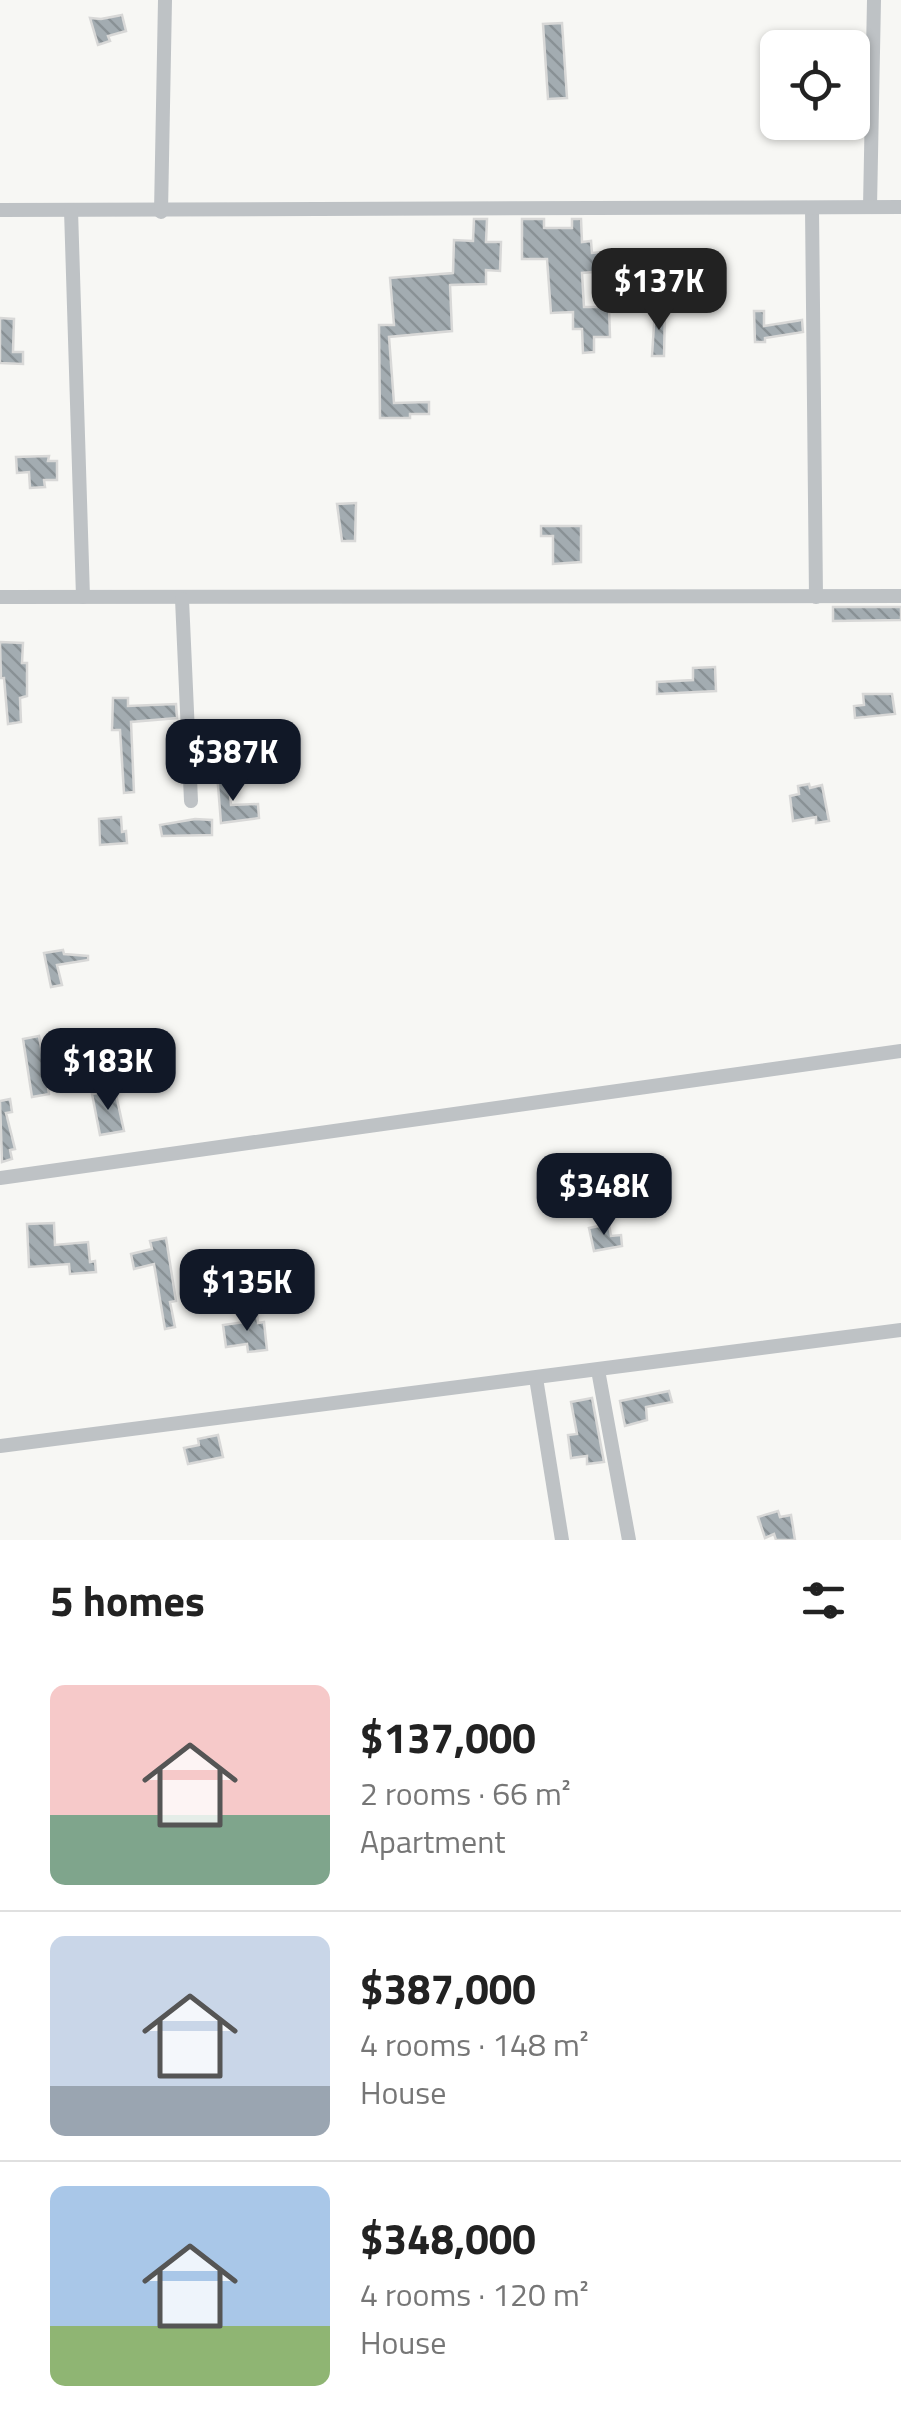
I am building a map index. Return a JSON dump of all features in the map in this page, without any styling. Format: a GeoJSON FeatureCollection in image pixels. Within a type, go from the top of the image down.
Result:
{"type":"FeatureCollection","features":[{"type":"Feature","properties":{"kind":"street"},"geometry":{"type":"LineString","coordinates":[[161,212],[165,0]]}},
{"type":"Feature","properties":{"kind":"street"},"geometry":{"type":"LineString","coordinates":[[870,207],[874,0]]}},
{"type":"Feature","properties":{"kind":"street"},"geometry":{"type":"LineString","coordinates":[[0,210],[901,207]]}},
{"type":"Feature","properties":{"kind":"street"},"geometry":{"type":"LineString","coordinates":[[812,208],[816,597]]}},
{"type":"Feature","properties":{"kind":"street"},"geometry":{"type":"LineString","coordinates":[[72,210],[83,597]]}},
{"type":"Feature","properties":{"kind":"street"},"geometry":{"type":"LineString","coordinates":[[0,598],[901,596]]}},
{"type":"Feature","properties":{"kind":"street"},"geometry":{"type":"LineString","coordinates":[[182,599],[191,801]]}},
{"type":"Feature","properties":{"kind":"street"},"geometry":{"type":"LineString","coordinates":[[0,1178],[901,1051]]}},
{"type":"Feature","properties":{"kind":"street"},"geometry":{"type":"LineString","coordinates":[[0,1446],[901,1330]]}},
{"type":"Feature","properties":{"kind":"street"},"geometry":{"type":"LineString","coordinates":[[598,1370],[629,1540]]}},
{"type":"Feature","properties":{"kind":"street"},"geometry":{"type":"LineString","coordinates":[[536,1378],[562,1540]]}},
{"type":"Feature","properties":{"kind":"building"},"geometry":{"type":"Polygon","coordinates":[[[122,15],[126,31],[108,36],[110,41],[98,45],[90,18],[122,15]]]}},
{"type":"Feature","properties":{"kind":"building"},"geometry":{"type":"Polygon","coordinates":[[[562,23],[567,98],[548,99],[543,24],[562,23]]]}},
{"type":"Feature","properties":{"kind":"building"},"geometry":{"type":"Polygon","coordinates":[[[474,219],[487,219],[486,242],[501,242],[500,271],[486,270],[486,284],[450,285],[452,331],[389,337],[394,403],[429,402],[429,414],[380,418],[379,325],[394,325],[390,278],[453,273],[454,240],[473,241],[474,219]]]}},
{"type":"Feature","properties":{"kind":"building"},"geometry":{"type":"Polygon","coordinates":[[[522,219],[544,219],[544,228],[572,228],[572,219],[581,219],[582,242],[591,241],[592,253],[615,251],[617,270],[582,273],[584,307],[609,307],[610,337],[594,337],[594,352],[583,353],[582,329],[573,329],[573,312],[551,313],[547,259],[522,259],[522,219]]]}},
{"type":"Feature","properties":{"kind":"building"},"geometry":{"type":"Polygon","coordinates":[[[655,309],[665,310],[664,356],[652,356],[655,309]]]}},
{"type":"Feature","properties":{"kind":"building"},"geometry":{"type":"Polygon","coordinates":[[[754,311],[764,311],[764,326],[802,320],[803,332],[755,342],[754,311]]]}},
{"type":"Feature","properties":{"kind":"building"},"geometry":{"type":"Polygon","coordinates":[[[0,318],[14,319],[13,352],[23,352],[23,364],[0,363],[0,318]]]}},
{"type":"Feature","properties":{"kind":"building"},"geometry":{"type":"Polygon","coordinates":[[[49,456],[48,461],[57,461],[57,480],[44,480],[45,487],[30,488],[29,472],[17,473],[16,457],[49,456]]]}},
{"type":"Feature","properties":{"kind":"building"},"geometry":{"type":"Polygon","coordinates":[[[356,503],[355,541],[342,541],[337,504],[356,503]]]}},
{"type":"Feature","properties":{"kind":"building"},"geometry":{"type":"Polygon","coordinates":[[[541,526],[581,526],[581,562],[553,564],[553,536],[541,536],[541,526]]]}},
{"type":"Feature","properties":{"kind":"building"},"geometry":{"type":"Polygon","coordinates":[[[833,607],[901,607],[901,620],[833,621],[833,607]]]}},
{"type":"Feature","properties":{"kind":"building"},"geometry":{"type":"Polygon","coordinates":[[[0,642],[23,643],[27,696],[20,698],[21,722],[8,724],[0,642]]]}},
{"type":"Feature","properties":{"kind":"building"},"geometry":{"type":"Polygon","coordinates":[[[715,667],[716,691],[657,694],[657,682],[693,680],[693,668],[715,667]]]}},
{"type":"Feature","properties":{"kind":"building"},"geometry":{"type":"Polygon","coordinates":[[[863,694],[892,694],[895,714],[855,718],[854,706],[864,705],[863,694]]]}},
{"type":"Feature","properties":{"kind":"building"},"geometry":{"type":"Polygon","coordinates":[[[113,698],[128,698],[128,706],[176,704],[177,718],[131,722],[134,792],[124,793],[120,730],[112,730],[113,698]]]}},
{"type":"Feature","properties":{"kind":"building"},"geometry":{"type":"Polygon","coordinates":[[[228,772],[231,805],[258,804],[259,818],[221,823],[217,773],[228,772]]]}},
{"type":"Feature","properties":{"kind":"building"},"geometry":{"type":"Polygon","coordinates":[[[809,784],[810,788],[822,785],[829,821],[816,823],[816,817],[793,821],[790,796],[799,794],[798,786],[809,784]]]}},
{"type":"Feature","properties":{"kind":"building"},"geometry":{"type":"Polygon","coordinates":[[[121,817],[127,843],[100,845],[99,819],[121,817]]]}},
{"type":"Feature","properties":{"kind":"building"},"geometry":{"type":"Polygon","coordinates":[[[212,820],[212,835],[162,836],[160,825],[212,820]]]}},
{"type":"Feature","properties":{"kind":"building"},"geometry":{"type":"Polygon","coordinates":[[[63,950],[64,954],[88,956],[88,960],[57,965],[62,985],[51,987],[44,953],[63,950]]]}},
{"type":"Feature","properties":{"kind":"building"},"geometry":{"type":"Polygon","coordinates":[[[39,1036],[49,1094],[32,1097],[23,1039],[39,1036]]]}},
{"type":"Feature","properties":{"kind":"building"},"geometry":{"type":"Polygon","coordinates":[[[115,1090],[124,1131],[100,1135],[92,1094],[115,1090]]]}},
{"type":"Feature","properties":{"kind":"building"},"geometry":{"type":"Polygon","coordinates":[[[10,1099],[12,1112],[6,1113],[15,1149],[10,1150],[12,1159],[2,1162],[0,1101],[10,1099]]]}},
{"type":"Feature","properties":{"kind":"building"},"geometry":{"type":"Polygon","coordinates":[[[54,1223],[55,1245],[88,1242],[90,1262],[95,1261],[96,1272],[70,1274],[69,1264],[29,1267],[27,1224],[54,1223]]]}},
{"type":"Feature","properties":{"kind":"building"},"geometry":{"type":"Polygon","coordinates":[[[609,1224],[611,1236],[621,1235],[622,1246],[594,1251],[589,1228],[609,1224]]]}},
{"type":"Feature","properties":{"kind":"building"},"geometry":{"type":"Polygon","coordinates":[[[166,1238],[176,1301],[170,1302],[175,1327],[165,1329],[154,1264],[134,1269],[131,1254],[152,1249],[150,1241],[166,1238]]]}},
{"type":"Feature","properties":{"kind":"building"},"geometry":{"type":"Polygon","coordinates":[[[257,1314],[258,1323],[264,1322],[267,1350],[248,1352],[247,1344],[226,1347],[223,1325],[245,1322],[245,1315],[257,1314]]]}},
{"type":"Feature","properties":{"kind":"building"},"geometry":{"type":"Polygon","coordinates":[[[669,1391],[672,1402],[646,1407],[647,1420],[625,1426],[620,1401],[669,1391]]]}},
{"type":"Feature","properties":{"kind":"building"},"geometry":{"type":"Polygon","coordinates":[[[592,1398],[604,1462],[587,1464],[587,1456],[571,1458],[568,1435],[577,1434],[571,1402],[592,1398]]]}},
{"type":"Feature","properties":{"kind":"building"},"geometry":{"type":"Polygon","coordinates":[[[218,1435],[223,1457],[188,1464],[184,1448],[199,1445],[198,1439],[218,1435]]]}},
{"type":"Feature","properties":{"kind":"building"},"geometry":{"type":"Polygon","coordinates":[[[778,1511],[780,1517],[791,1515],[795,1540],[776,1540],[774,1534],[765,1538],[758,1517],[778,1511]]]}}]}
